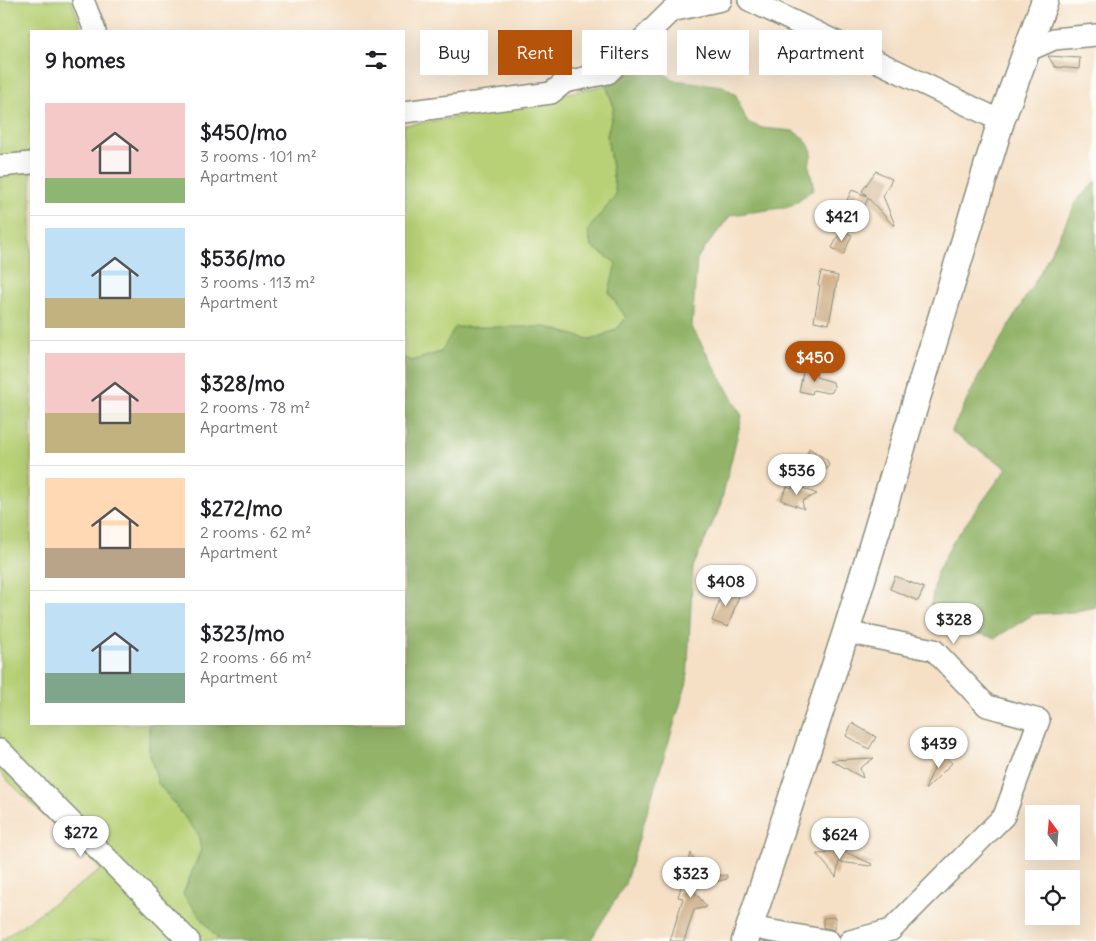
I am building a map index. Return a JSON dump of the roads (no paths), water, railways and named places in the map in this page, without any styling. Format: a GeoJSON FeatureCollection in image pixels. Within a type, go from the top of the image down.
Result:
{"type":"FeatureCollection","features":[{"type":"Feature","properties":{"kind":"main road"},"geometry":{"type":"LineString","coordinates":[[747,934],[846,632],[1001,121],[1045,0]]}},
{"type":"Feature","properties":{"kind":"street"},"geometry":{"type":"LineString","coordinates":[[83,0],[95,30]]}},
{"type":"Feature","properties":{"kind":"street"},"geometry":{"type":"LineString","coordinates":[[405,112],[551,93],[565,82],[608,73],[671,12],[721,0]]}},
{"type":"Feature","properties":{"kind":"street"},"geometry":{"type":"LineString","coordinates":[[749,0],[1001,121]]}},
{"type":"Feature","properties":{"kind":"street"},"geometry":{"type":"LineString","coordinates":[[1027,51],[1054,39],[1096,35]]}},
{"type":"Feature","properties":{"kind":"street"},"geometry":{"type":"LineString","coordinates":[[0,166],[30,163]]}},
{"type":"Feature","properties":{"kind":"street"},"geometry":{"type":"LineString","coordinates":[[846,632],[934,650],[987,706],[1039,720],[1004,816],[891,930],[850,941]]}},
{"type":"Feature","properties":{"kind":"street"},"geometry":{"type":"LineString","coordinates":[[0,750],[189,941]]}},
{"type":"Feature","properties":{"kind":"street"},"geometry":{"type":"LineString","coordinates":[[747,934],[829,941]]}}]}
